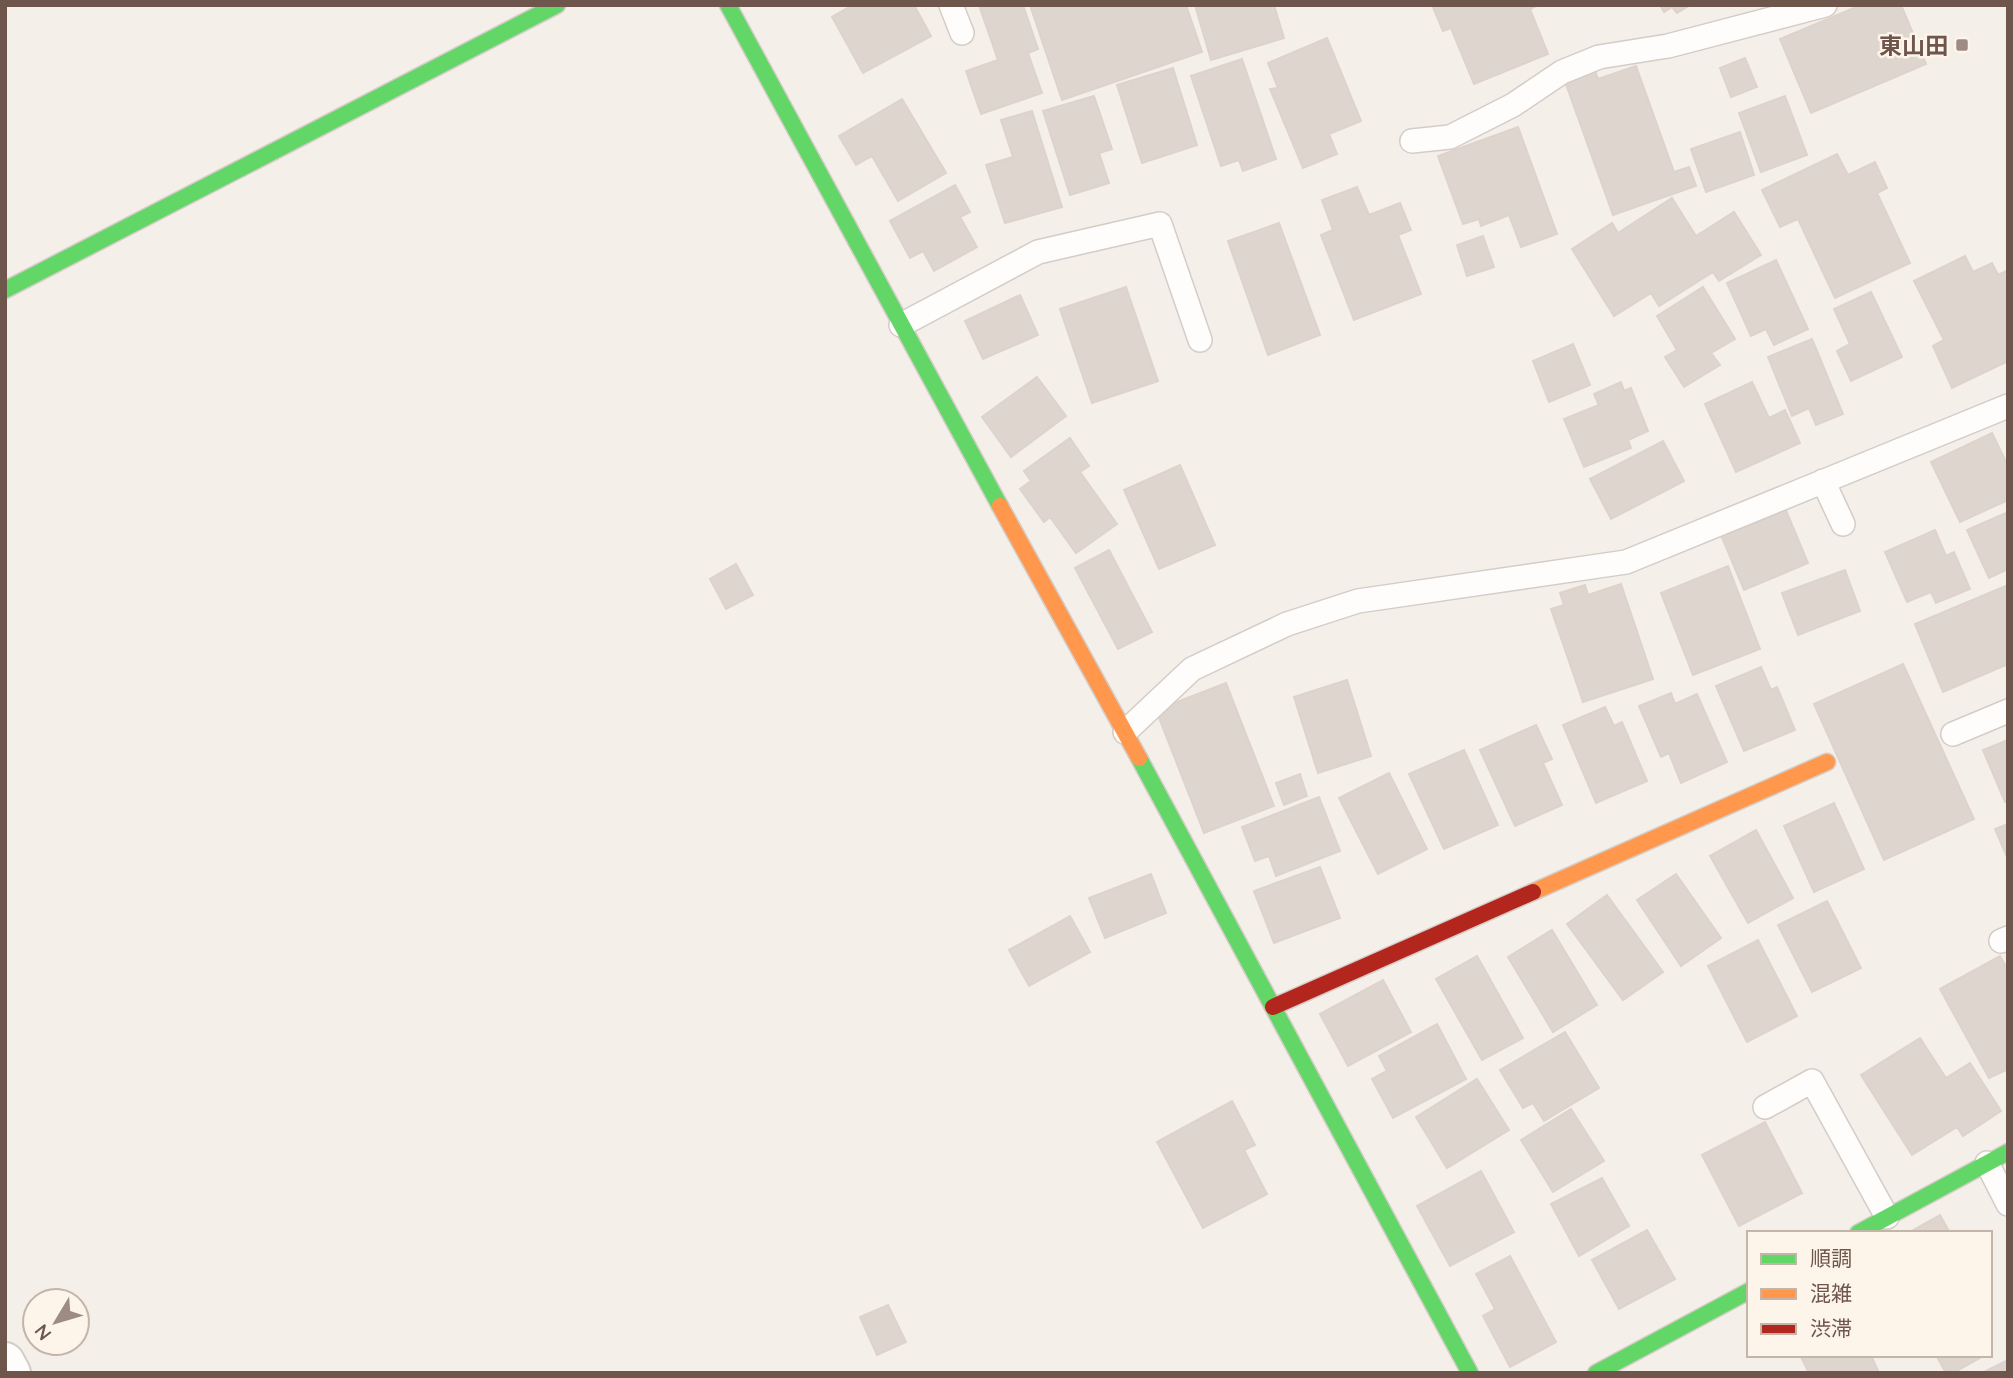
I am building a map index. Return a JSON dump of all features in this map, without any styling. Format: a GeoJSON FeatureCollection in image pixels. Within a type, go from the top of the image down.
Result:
{"type":"FeatureCollection","features":[{"type":"Feature","properties":{"kind":"street"},"geometry":{"type":"LineString","coordinates":[[5,290],[557,5]]}},
{"type":"Feature","properties":{"kind":"street"},"geometry":{"type":"LineString","coordinates":[[728,5],[1125,732],[1470,1373]]}},
{"type":"Feature","properties":{"kind":"street"},"geometry":{"type":"LineString","coordinates":[[1273,1007],[1827,762]]}},
{"type":"Feature","properties":{"kind":"street"},"geometry":{"type":"LineString","coordinates":[[1862,1231],[2008,1152]]}},
{"type":"Feature","properties":{"kind":"street"},"geometry":{"type":"LineString","coordinates":[[1596,1373],[1747,1292]]}},
{"type":"Feature","properties":{"kind":"street"},"geometry":{"type":"LineString","coordinates":[[5,1362],[11,1373]]}},
{"type":"Feature","properties":{"kind":"lane"},"geometry":{"type":"LineString","coordinates":[[951,5],[962,33]]}},
{"type":"Feature","properties":{"kind":"lane"},"geometry":{"type":"LineString","coordinates":[[1412,141],[1450,137],[1513,106],[1562,72],[1599,57],[1668,46],[1825,5]]}},
{"type":"Feature","properties":{"kind":"lane"},"geometry":{"type":"LineString","coordinates":[[901,326],[1038,251],[1160,224],[1200,340]]}},
{"type":"Feature","properties":{"kind":"lane"},"geometry":{"type":"LineString","coordinates":[[1125,732],[1192,669],[1287,624],[1358,601],[1626,562],[2008,406]]}},
{"type":"Feature","properties":{"kind":"lane"},"geometry":{"type":"LineString","coordinates":[[1823,481],[1843,524]]}},
{"type":"Feature","properties":{"kind":"lane"},"geometry":{"type":"LineString","coordinates":[[1952,734],[2008,711]]}},
{"type":"Feature","properties":{"kind":"lane"},"geometry":{"type":"LineString","coordinates":[[1765,1107],[1812,1081],[1887,1217]]}},
{"type":"Feature","properties":{"kind":"lane"},"geometry":{"type":"LineString","coordinates":[[1987,1163],[2008,1204]]}},
{"type":"Feature","properties":{"kind":"building"},"geometry":{"type":"Polygon","coordinates":[[[853,5],[914,5],[931,36],[863,73],[832,17],[853,5]]]}},
{"type":"Feature","properties":{"kind":"building"},"geometry":{"type":"Polygon","coordinates":[[[979,5],[1023,5],[1038,49],[1028,53],[1042,93],[981,114],[966,71],[998,60],[979,5]]]}},
{"type":"Feature","properties":{"kind":"building"},"geometry":{"type":"Polygon","coordinates":[[[1030,5],[1186,5],[1202,52],[1062,100],[1030,5]]]}},
{"type":"Feature","properties":{"kind":"building"},"geometry":{"type":"Polygon","coordinates":[[[1195,5],[1274,5],[1284,38],[1211,60],[1195,5]]]}},
{"type":"Feature","properties":{"kind":"building"},"geometry":{"type":"Polygon","coordinates":[[[1432,5],[1538,5],[1530,9],[1548,54],[1474,84],[1451,28],[1443,31],[1432,5]]]}},
{"type":"Feature","properties":{"kind":"building"},"geometry":{"type":"Polygon","coordinates":[[[1660,5],[1690,5],[1677,13],[1672,7],[1664,12],[1660,5]]]}},
{"type":"Feature","properties":{"kind":"building"},"geometry":{"type":"Polygon","coordinates":[[[1861,5],[1901,5],[1926,64],[1811,113],[1780,39],[1861,5]]]}},
{"type":"Feature","properties":{"kind":"building"},"geometry":{"type":"Polygon","coordinates":[[[1327,38],[1361,121],[1329,134],[1337,154],[1303,168],[1270,89],[1278,88],[1268,63],[1327,38]]]}},
{"type":"Feature","properties":{"kind":"building"},"geometry":{"type":"Polygon","coordinates":[[[1745,58],[1757,87],[1731,97],[1720,68],[1745,58]]]}},
{"type":"Feature","properties":{"kind":"building"},"geometry":{"type":"Polygon","coordinates":[[[1242,59],[1276,159],[1243,171],[1239,160],[1221,166],[1191,76],[1242,59]]]}},
{"type":"Feature","properties":{"kind":"building"},"geometry":{"type":"Polygon","coordinates":[[[1592,62],[1598,79],[1636,66],[1674,172],[1689,167],[1696,186],[1613,215],[1562,73],[1592,62]]]}},
{"type":"Feature","properties":{"kind":"building"},"geometry":{"type":"Polygon","coordinates":[[[1173,68],[1197,145],[1142,163],[1117,85],[1173,68]]]}},
{"type":"Feature","properties":{"kind":"building"},"geometry":{"type":"Polygon","coordinates":[[[1094,96],[1112,149],[1099,153],[1109,183],[1070,195],[1043,111],[1094,96]]]}},
{"type":"Feature","properties":{"kind":"building"},"geometry":{"type":"Polygon","coordinates":[[[1785,96],[1807,155],[1761,172],[1739,113],[1785,96]]]}},
{"type":"Feature","properties":{"kind":"building"},"geometry":{"type":"Polygon","coordinates":[[[902,99],[946,173],[898,201],[872,156],[856,165],[839,136],[902,99]]]}},
{"type":"Feature","properties":{"kind":"building"},"geometry":{"type":"Polygon","coordinates":[[[1032,111],[1062,207],[1005,223],[986,165],[1013,157],[1001,120],[1032,111]]]}},
{"type":"Feature","properties":{"kind":"building"},"geometry":{"type":"Polygon","coordinates":[[[1518,127],[1557,234],[1521,247],[1509,215],[1481,226],[1479,219],[1463,224],[1438,156],[1518,127]]]}},
{"type":"Feature","properties":{"kind":"building"},"geometry":{"type":"Polygon","coordinates":[[[1740,132],[1754,175],[1706,192],[1691,149],[1740,132]]]}},
{"type":"Feature","properties":{"kind":"building"},"geometry":{"type":"Polygon","coordinates":[[[1837,154],[1848,175],[1875,162],[1887,188],[1877,193],[1910,263],[1835,298],[1798,219],[1780,227],[1762,190],[1837,154]]]}},
{"type":"Feature","properties":{"kind":"building"},"geometry":{"type":"Polygon","coordinates":[[[955,185],[970,212],[960,217],[977,247],[934,271],[923,251],[910,258],[890,221],[955,185]]]}},
{"type":"Feature","properties":{"kind":"building"},"geometry":{"type":"Polygon","coordinates":[[[1357,187],[1369,215],[1400,203],[1411,230],[1398,235],[1421,294],[1354,320],[1321,235],[1333,230],[1322,200],[1357,187]]]}},
{"type":"Feature","properties":{"kind":"building"},"geometry":{"type":"Polygon","coordinates":[[[1672,198],[1696,236],[1734,212],[1761,255],[1719,281],[1713,272],[1659,306],[1651,293],[1614,316],[1572,249],[1612,223],[1618,233],[1672,198]]]}},
{"type":"Feature","properties":{"kind":"building"},"geometry":{"type":"Polygon","coordinates":[[[1279,223],[1320,335],[1268,355],[1228,241],[1279,223]]]}},
{"type":"Feature","properties":{"kind":"building"},"geometry":{"type":"Polygon","coordinates":[[[1483,236],[1494,267],[1467,276],[1457,245],[1483,236]]]}},
{"type":"Feature","properties":{"kind":"building"},"geometry":{"type":"Polygon","coordinates":[[[1965,256],[1973,272],[1992,263],[1998,275],[2008,270],[2008,361],[1952,388],[1933,346],[1944,340],[1914,281],[1965,256]]]}},
{"type":"Feature","properties":{"kind":"building"},"geometry":{"type":"Polygon","coordinates":[[[1776,260],[1808,329],[1774,345],[1766,329],[1751,336],[1727,283],[1776,260]]]}},
{"type":"Feature","properties":{"kind":"building"},"geometry":{"type":"Polygon","coordinates":[[[1126,287],[1158,381],[1092,403],[1060,309],[1126,287]]]}},
{"type":"Feature","properties":{"kind":"building"},"geometry":{"type":"Polygon","coordinates":[[[1703,287],[1735,339],[1711,353],[1720,365],[1684,387],[1665,357],[1677,350],[1657,316],[1703,287]]]}},
{"type":"Feature","properties":{"kind":"building"},"geometry":{"type":"Polygon","coordinates":[[[1871,292],[1902,357],[1851,381],[1837,351],[1850,344],[1834,309],[1871,292]]]}},
{"type":"Feature","properties":{"kind":"building"},"geometry":{"type":"Polygon","coordinates":[[[1020,295],[1038,335],[983,359],[965,321],[1020,295]]]}},
{"type":"Feature","properties":{"kind":"building"},"geometry":{"type":"Polygon","coordinates":[[[1812,339],[1843,414],[1816,425],[1809,408],[1792,416],[1768,357],[1812,339]]]}},
{"type":"Feature","properties":{"kind":"building"},"geometry":{"type":"Polygon","coordinates":[[[1573,344],[1590,385],[1549,402],[1533,361],[1573,344]]]}},
{"type":"Feature","properties":{"kind":"building"},"geometry":{"type":"Polygon","coordinates":[[[1037,377],[1066,416],[1011,457],[982,417],[1037,377]]]}},
{"type":"Feature","properties":{"kind":"building"},"geometry":{"type":"Polygon","coordinates":[[[1621,382],[1624,391],[1631,388],[1648,431],[1628,440],[1631,448],[1584,467],[1564,419],[1599,405],[1594,394],[1621,382]]]}},
{"type":"Feature","properties":{"kind":"building"},"geometry":{"type":"Polygon","coordinates":[[[1752,382],[1769,418],[1785,410],[1800,443],[1736,472],[1705,404],[1752,382]]]}},
{"type":"Feature","properties":{"kind":"building"},"geometry":{"type":"Polygon","coordinates":[[[1992,433],[2008,466],[2008,500],[1960,522],[1931,462],[1992,433]]]}},
{"type":"Feature","properties":{"kind":"building"},"geometry":{"type":"Polygon","coordinates":[[[1070,438],[1089,466],[1080,472],[1117,524],[1076,553],[1050,517],[1044,522],[1020,489],[1031,481],[1024,471],[1070,438]]]}},
{"type":"Feature","properties":{"kind":"building"},"geometry":{"type":"Polygon","coordinates":[[[1663,441],[1684,481],[1611,519],[1590,479],[1663,441]]]}},
{"type":"Feature","properties":{"kind":"building"},"geometry":{"type":"Polygon","coordinates":[[[1180,465],[1215,545],[1159,569],[1124,490],[1180,465]]]}},
{"type":"Feature","properties":{"kind":"building"},"geometry":{"type":"Polygon","coordinates":[[[1785,508],[1808,563],[1744,590],[1721,535],[1785,508]]]}},
{"type":"Feature","properties":{"kind":"building"},"geometry":{"type":"Polygon","coordinates":[[[2008,512],[2008,569],[1989,578],[1967,530],[2008,512]]]}},
{"type":"Feature","properties":{"kind":"building"},"geometry":{"type":"Polygon","coordinates":[[[1935,530],[1946,556],[1954,552],[1970,589],[1936,603],[1931,592],[1907,602],[1885,552],[1935,530]]]}},
{"type":"Feature","properties":{"kind":"building"},"geometry":{"type":"Polygon","coordinates":[[[1109,550],[1152,632],[1118,649],[1075,568],[1109,550]]]}},
{"type":"Feature","properties":{"kind":"building"},"geometry":{"type":"Polygon","coordinates":[[[736,564],[753,595],[726,609],[710,579],[736,564]]]}},
{"type":"Feature","properties":{"kind":"building"},"geometry":{"type":"Polygon","coordinates":[[[1728,566],[1760,649],[1693,675],[1661,593],[1728,566]]]}},
{"type":"Feature","properties":{"kind":"building"},"geometry":{"type":"Polygon","coordinates":[[[1845,570],[1860,611],[1798,635],[1782,593],[1845,570]]]}},
{"type":"Feature","properties":{"kind":"building"},"geometry":{"type":"Polygon","coordinates":[[[1621,584],[1653,679],[1583,702],[1551,609],[1564,605],[1560,593],[1585,585],[1588,595],[1621,584]]]}},
{"type":"Feature","properties":{"kind":"building"},"geometry":{"type":"Polygon","coordinates":[[[2008,585],[2008,664],[1943,692],[1915,624],[2008,585]]]}},
{"type":"Feature","properties":{"kind":"building"},"geometry":{"type":"Polygon","coordinates":[[[1903,664],[1974,819],[1884,860],[1814,704],[1903,664]]]}},
{"type":"Feature","properties":{"kind":"building"},"geometry":{"type":"Polygon","coordinates":[[[1761,667],[1771,690],[1777,687],[1795,730],[1744,751],[1716,686],[1761,667]]]}},
{"type":"Feature","properties":{"kind":"building"},"geometry":{"type":"Polygon","coordinates":[[[1347,680],[1371,756],[1318,773],[1294,697],[1347,680]]]}},
{"type":"Feature","properties":{"kind":"building"},"geometry":{"type":"Polygon","coordinates":[[[1226,683],[1274,806],[1204,833],[1156,710],[1226,683]]]}},
{"type":"Feature","properties":{"kind":"building"},"geometry":{"type":"Polygon","coordinates":[[[1671,693],[1675,704],[1697,694],[1727,762],[1681,783],[1669,753],[1661,757],[1639,706],[1671,693]]]}},
{"type":"Feature","properties":{"kind":"building"},"geometry":{"type":"Polygon","coordinates":[[[1605,707],[1614,726],[1622,722],[1647,781],[1596,803],[1563,725],[1605,707]]]}},
{"type":"Feature","properties":{"kind":"building"},"geometry":{"type":"Polygon","coordinates":[[[1536,725],[1552,759],[1543,763],[1562,805],[1515,826],[1480,750],[1536,725]]]}},
{"type":"Feature","properties":{"kind":"building"},"geometry":{"type":"Polygon","coordinates":[[[2008,740],[2008,801],[2005,802],[1983,750],[2008,740]]]}},
{"type":"Feature","properties":{"kind":"building"},"geometry":{"type":"Polygon","coordinates":[[[1464,750],[1498,825],[1444,849],[1409,774],[1464,750]]]}},
{"type":"Feature","properties":{"kind":"building"},"geometry":{"type":"Polygon","coordinates":[[[1389,773],[1427,849],[1378,874],[1339,798],[1389,773]]]}},
{"type":"Feature","properties":{"kind":"building"},"geometry":{"type":"Polygon","coordinates":[[[1300,774],[1307,796],[1284,805],[1276,783],[1300,774]]]}},
{"type":"Feature","properties":{"kind":"building"},"geometry":{"type":"Polygon","coordinates":[[[1319,797],[1340,851],[1276,876],[1269,856],[1255,861],[1242,827],[1319,797]]]}},
{"type":"Feature","properties":{"kind":"building"},"geometry":{"type":"Polygon","coordinates":[[[1834,803],[1864,869],[1814,892],[1784,826],[1834,803]]]}},
{"type":"Feature","properties":{"kind":"building"},"geometry":{"type":"Polygon","coordinates":[[[2008,824],[2008,859],[1995,829],[2008,824]]]}},
{"type":"Feature","properties":{"kind":"building"},"geometry":{"type":"Polygon","coordinates":[[[1756,830],[1793,898],[1748,923],[1710,856],[1756,830]]]}},
{"type":"Feature","properties":{"kind":"building"},"geometry":{"type":"Polygon","coordinates":[[[1320,867],[1340,918],[1274,943],[1254,891],[1320,867]]]}},
{"type":"Feature","properties":{"kind":"building"},"geometry":{"type":"Polygon","coordinates":[[[1151,874],[1166,913],[1105,938],[1089,898],[1151,874]]]}},
{"type":"Feature","properties":{"kind":"building"},"geometry":{"type":"Polygon","coordinates":[[[1676,874],[1721,938],[1681,966],[1637,900],[1676,874]]]}},
{"type":"Feature","properties":{"kind":"building"},"geometry":{"type":"Polygon","coordinates":[[[1607,895],[1663,972],[1623,1000],[1567,924],[1607,895]]]}},
{"type":"Feature","properties":{"kind":"building"},"geometry":{"type":"Polygon","coordinates":[[[1827,901],[1861,968],[1812,992],[1778,925],[1827,901]]]}},
{"type":"Feature","properties":{"kind":"building"},"geometry":{"type":"Polygon","coordinates":[[[1070,916],[1090,952],[1029,986],[1009,950],[1070,916]]]}},
{"type":"Feature","properties":{"kind":"building"},"geometry":{"type":"Polygon","coordinates":[[[1552,930],[1597,1005],[1553,1032],[1508,957],[1552,930]]]}},
{"type":"Feature","properties":{"kind":"building"},"geometry":{"type":"Polygon","coordinates":[[[1758,940],[1797,1016],[1747,1042],[1708,966],[1758,940]]]}},
{"type":"Feature","properties":{"kind":"building"},"geometry":{"type":"Polygon","coordinates":[[[1477,956],[1523,1038],[1482,1060],[1436,979],[1477,956]]]}},
{"type":"Feature","properties":{"kind":"building"},"geometry":{"type":"Polygon","coordinates":[[[2000,956],[2008,970],[2008,1069],[1989,1078],[1940,989],[2000,956]]]}},
{"type":"Feature","properties":{"kind":"building"},"geometry":{"type":"Polygon","coordinates":[[[1383,980],[1411,1032],[1348,1066],[1320,1014],[1383,980]]]}},
{"type":"Feature","properties":{"kind":"building"},"geometry":{"type":"Polygon","coordinates":[[[1437,1024],[1466,1079],[1393,1118],[1372,1079],[1387,1071],[1379,1056],[1437,1024]]]}},
{"type":"Feature","properties":{"kind":"building"},"geometry":{"type":"Polygon","coordinates":[[[1565,1032],[1599,1088],[1544,1121],[1533,1103],[1523,1108],[1500,1070],[1565,1032]]]}},
{"type":"Feature","properties":{"kind":"building"},"geometry":{"type":"Polygon","coordinates":[[[1920,1038],[1946,1078],[1970,1063],[2001,1111],[1963,1136],[1957,1127],[1912,1155],[1861,1075],[1920,1038]]]}},
{"type":"Feature","properties":{"kind":"building"},"geometry":{"type":"Polygon","coordinates":[[[1477,1079],[1509,1130],[1447,1168],[1416,1117],[1477,1079]]]}},
{"type":"Feature","properties":{"kind":"building"},"geometry":{"type":"Polygon","coordinates":[[[1232,1101],[1255,1145],[1244,1150],[1267,1194],[1203,1228],[1157,1142],[1232,1101]]]}},
{"type":"Feature","properties":{"kind":"building"},"geometry":{"type":"Polygon","coordinates":[[[1571,1109],[1604,1161],[1553,1192],[1521,1140],[1571,1109]]]}},
{"type":"Feature","properties":{"kind":"building"},"geometry":{"type":"Polygon","coordinates":[[[1765,1122],[1802,1193],[1739,1226],[1702,1155],[1765,1122]]]}},
{"type":"Feature","properties":{"kind":"building"},"geometry":{"type":"Polygon","coordinates":[[[1481,1171],[1514,1232],[1450,1266],[1417,1206],[1481,1171]]]}},
{"type":"Feature","properties":{"kind":"building"},"geometry":{"type":"Polygon","coordinates":[[[1602,1178],[1629,1226],[1579,1256],[1551,1204],[1602,1178]]]}},
{"type":"Feature","properties":{"kind":"building"},"geometry":{"type":"Polygon","coordinates":[[[1940,1215],[1949,1231],[1912,1231],[1940,1215]]]}},
{"type":"Feature","properties":{"kind":"building"},"geometry":{"type":"Polygon","coordinates":[[[1647,1230],[1675,1279],[1619,1309],[1592,1260],[1647,1230]]]}},
{"type":"Feature","properties":{"kind":"building"},"geometry":{"type":"Polygon","coordinates":[[[1510,1256],[1556,1342],[1510,1367],[1483,1316],[1495,1309],[1476,1274],[1510,1256]]]}},
{"type":"Feature","properties":{"kind":"building"},"geometry":{"type":"Polygon","coordinates":[[[888,1305],[906,1342],[877,1355],[860,1317],[888,1305]]]}},
{"type":"Feature","properties":{"kind":"building"},"geometry":{"type":"Polygon","coordinates":[[[1801,1357],[1872,1357],[1879,1373],[1809,1373],[1801,1357]]]}},
{"type":"Feature","properties":{"kind":"building"},"geometry":{"type":"Polygon","coordinates":[[[1937,1357],[1981,1357],[1953,1373],[1946,1373],[1937,1357]]]}},
{"type":"Feature","properties":{"kind":"building"},"geometry":{"type":"Polygon","coordinates":[[[2008,1360],[2008,1373],[1982,1373],[2008,1360]]]}},
{"type":"Feature","properties":{"kind":"traffic: fast"},"geometry":{"type":"LineString","coordinates":[[5,290],[557,5]]}},
{"type":"Feature","properties":{"kind":"traffic: fast"},"geometry":{"type":"LineString","coordinates":[[728,5],[1000,506]]}},
{"type":"Feature","properties":{"kind":"traffic: fast"},"geometry":{"type":"LineString","coordinates":[[1139,758],[1470,1373]]}},
{"type":"Feature","properties":{"kind":"traffic: fast"},"geometry":{"type":"LineString","coordinates":[[1862,1231],[2008,1152]]}},
{"type":"Feature","properties":{"kind":"traffic: fast"},"geometry":{"type":"LineString","coordinates":[[1596,1373],[1747,1292]]}},
{"type":"Feature","properties":{"kind":"traffic: slow"},"geometry":{"type":"LineString","coordinates":[[1000,506],[1139,758]]}},
{"type":"Feature","properties":{"kind":"traffic: slow"},"geometry":{"type":"LineString","coordinates":[[1533,892],[1827,762]]}},
{"type":"Feature","properties":{"kind":"traffic: jam"},"geometry":{"type":"LineString","coordinates":[[1273,1007],[1533,892]]}},
{"type":"Feature","properties":{"kind":"place","name":"東山田"},"geometry":{"type":"Point","coordinates":[1962,45]}}]}
